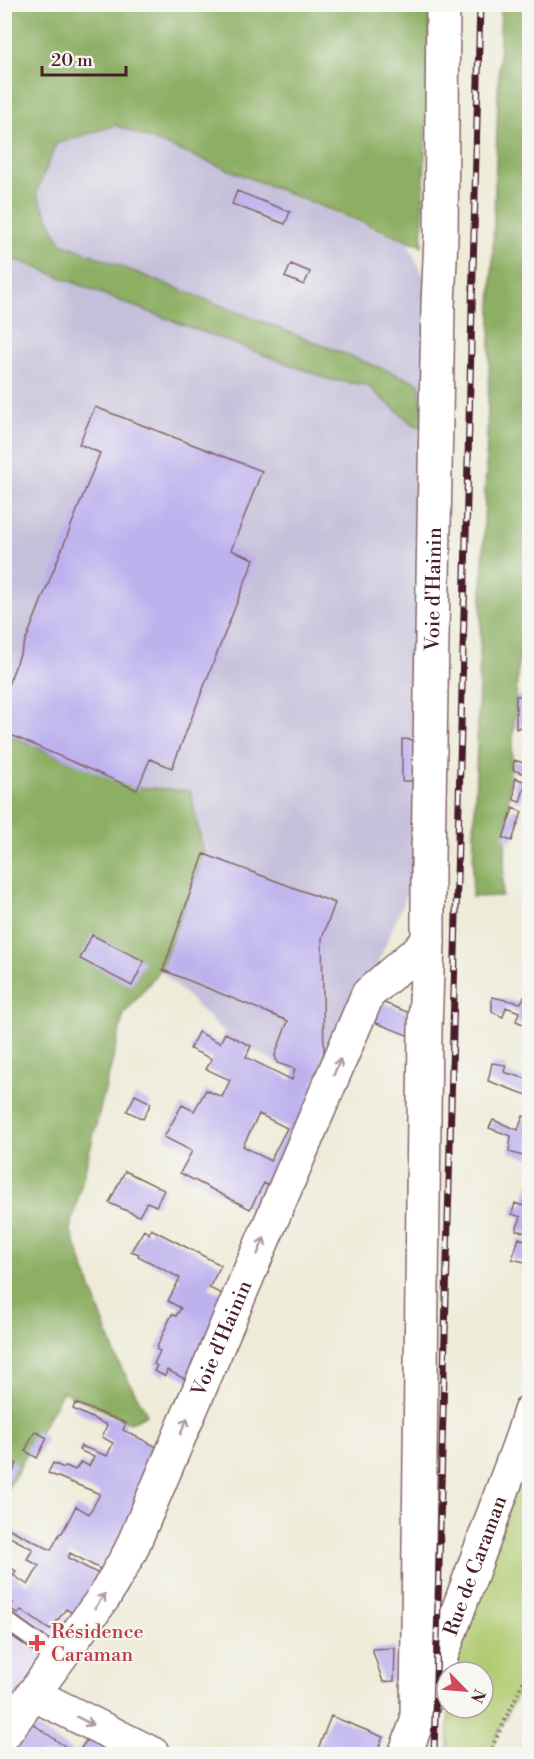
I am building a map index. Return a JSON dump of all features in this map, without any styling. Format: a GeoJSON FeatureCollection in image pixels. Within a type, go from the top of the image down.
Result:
{"type":"FeatureCollection","features":[{"type":"Feature","properties":{"kind":"street","name":"Voie d'Hainin"},"geometry":{"type":"LineString","coordinates":[[417,1723],[425,1030],[441,237],[442,4]]}},
{"type":"Feature","properties":{"kind":"street","name":"Voie d'Hainin"},"geometry":{"type":"LineString","coordinates":[[4,1734],[104,1597],[130,1552],[368,994],[428,942]]}},
{"type":"Feature","properties":{"kind":"street","name":"Rue de Caraman"},"geometry":{"type":"LineString","coordinates":[[405,1755],[530,1411]]}},
{"type":"Feature","properties":{"kind":"street"},"geometry":{"type":"LineString","coordinates":[[33,1694],[153,1755]]}},
{"type":"Feature","properties":{"kind":"lane"},"geometry":{"type":"LineString","coordinates":[[4,1619],[59,1658]]}},
{"type":"Feature","properties":{"kind":"path"},"geometry":{"type":"LineString","coordinates":[[491,1755],[494,1743],[530,1667]]}},
{"type":"Feature","properties":{"kind":"shaded area"},"geometry":{"type":"Polygon","coordinates":[[[115,125],[407,242],[438,305],[415,875],[327,1084],[277,1063],[225,1033],[160,970],[204,854],[136,787],[5,734],[4,261],[20,261],[331,380],[366,385],[413,424],[419,383],[61,243],[36,193],[56,144],[115,125]]]}},
{"type":"Feature","properties":{"kind":"shaded area","name":"Résidence Caraman"},"geometry":{"type":"Polygon","coordinates":[[[5,1577],[71,1621],[5,1734],[5,1577]]]}},
{"type":"Feature","properties":{"kind":"green space"},"geometry":{"type":"Polygon","coordinates":[[[4,5],[430,5],[422,246],[115,125],[56,144],[36,193],[61,243],[419,383],[424,428],[413,424],[366,385],[331,380],[20,261],[5,261],[4,5]]]}},
{"type":"Feature","properties":{"kind":"green space"},"geometry":{"type":"Polygon","coordinates":[[[501,5],[529,5],[530,358],[523,425],[530,426],[529,594],[518,666],[502,896],[472,897],[501,5]]]}},
{"type":"Feature","properties":{"kind":"green space"},"geometry":{"type":"Polygon","coordinates":[[[5,734],[136,787],[190,791],[204,854],[160,970],[124,1014],[70,1229],[117,1360],[147,1414],[130,1423],[63,1391],[5,1493],[5,734]]]}},
{"type":"Feature","properties":{"kind":"green space"},"geometry":{"type":"Polygon","coordinates":[[[530,1444],[529,1667],[491,1754],[448,1754],[449,1720],[495,1720],[495,1660],[454,1660],[530,1444]]]}},
{"type":"Feature","properties":{"kind":"building"},"geometry":{"type":"Polygon","coordinates":[[[237,191],[290,212],[285,224],[232,204],[237,191]]]}},
{"type":"Feature","properties":{"kind":"building"},"geometry":{"type":"Polygon","coordinates":[[[291,264],[310,272],[304,285],[285,277],[291,264]]]}},
{"type":"Feature","properties":{"kind":"building"},"geometry":{"type":"Polygon","coordinates":[[[95,407],[262,471],[231,550],[254,559],[172,768],[150,759],[137,790],[4,732],[4,695],[100,453],[79,444],[95,407]]]}},
{"type":"Feature","properties":{"kind":"building"},"geometry":{"type":"Polygon","coordinates":[[[516,696],[528,696],[526,724],[516,729],[516,696]]]}},
{"type":"Feature","properties":{"kind":"building"},"geometry":{"type":"Polygon","coordinates":[[[402,739],[414,740],[413,781],[402,781],[402,739]]]}},
{"type":"Feature","properties":{"kind":"building"},"geometry":{"type":"Polygon","coordinates":[[[514,760],[530,765],[528,775],[513,770],[514,760]]]}},
{"type":"Feature","properties":{"kind":"building"},"geometry":{"type":"Polygon","coordinates":[[[515,778],[526,782],[520,802],[514,800],[515,778]]]}},
{"type":"Feature","properties":{"kind":"building"},"geometry":{"type":"Polygon","coordinates":[[[513,808],[522,812],[512,841],[503,838],[513,808]]]}},
{"type":"Feature","properties":{"kind":"building"},"geometry":{"type":"Polygon","coordinates":[[[204,854],[335,903],[322,938],[324,1056],[277,1191],[264,1183],[250,1209],[180,1173],[192,1151],[164,1137],[182,1105],[194,1111],[206,1090],[222,1097],[230,1080],[206,1069],[212,1059],[190,1049],[198,1032],[220,1043],[225,1033],[251,1046],[246,1057],[292,1080],[295,1069],[277,1063],[275,1055],[288,1021],[163,970],[204,854]],[[259,1114],[243,1146],[270,1161],[287,1128],[259,1114]]]}},
{"type":"Feature","properties":{"kind":"building"},"geometry":{"type":"Polygon","coordinates":[[[92,935],[144,961],[132,986],[80,959],[92,935]]]}},
{"type":"Feature","properties":{"kind":"building"},"geometry":{"type":"Polygon","coordinates":[[[492,997],[521,1003],[524,997],[530,999],[530,1027],[516,1021],[519,1012],[506,1007],[503,1017],[492,1012],[492,997]]]}},
{"type":"Feature","properties":{"kind":"building"},"geometry":{"type":"Polygon","coordinates":[[[377,1000],[412,1014],[412,1037],[369,1020],[377,1000]]]}},
{"type":"Feature","properties":{"kind":"building"},"geometry":{"type":"Polygon","coordinates":[[[492,1063],[506,1065],[504,1072],[527,1079],[530,1072],[530,1096],[488,1081],[492,1063]]]}},
{"type":"Feature","properties":{"kind":"building"},"geometry":{"type":"Polygon","coordinates":[[[135,1095],[151,1103],[143,1119],[127,1111],[135,1095]]]}},
{"type":"Feature","properties":{"kind":"building"},"geometry":{"type":"Polygon","coordinates":[[[523,1116],[530,1118],[530,1158],[509,1152],[511,1136],[489,1128],[493,1120],[518,1130],[523,1116]]]}},
{"type":"Feature","properties":{"kind":"building"},"geometry":{"type":"Polygon","coordinates":[[[125,1171],[164,1190],[156,1206],[147,1202],[139,1216],[109,1203],[125,1171]]]}},
{"type":"Feature","properties":{"kind":"building"},"geometry":{"type":"Polygon","coordinates":[[[529,1184],[530,1234],[516,1230],[521,1217],[512,1214],[515,1203],[523,1206],[529,1184]]]}},
{"type":"Feature","properties":{"kind":"building"},"geometry":{"type":"Polygon","coordinates":[[[151,1229],[221,1265],[209,1288],[229,1297],[189,1381],[167,1370],[165,1376],[154,1371],[157,1366],[154,1364],[160,1351],[156,1349],[172,1314],[176,1316],[181,1308],[168,1301],[180,1278],[131,1251],[144,1230],[149,1234],[151,1229]]]}},
{"type":"Feature","properties":{"kind":"building"},"geometry":{"type":"Polygon","coordinates":[[[519,1238],[530,1242],[525,1262],[512,1259],[519,1238]]]}},
{"type":"Feature","properties":{"kind":"building"},"geometry":{"type":"Polygon","coordinates":[[[75,1403],[126,1423],[123,1430],[163,1450],[102,1570],[70,1553],[68,1558],[101,1575],[74,1614],[66,1609],[50,1630],[21,1610],[18,1614],[10,1608],[13,1603],[4,1597],[4,1570],[7,1565],[16,1571],[13,1575],[28,1585],[39,1566],[27,1559],[33,1549],[4,1534],[4,1526],[51,1550],[76,1506],[89,1514],[100,1494],[48,1473],[53,1463],[75,1470],[81,1462],[89,1466],[94,1457],[79,1450],[81,1446],[107,1456],[113,1443],[102,1437],[107,1425],[73,1409],[75,1403]]]}},
{"type":"Feature","properties":{"kind":"building"},"geometry":{"type":"Polygon","coordinates":[[[35,1431],[47,1438],[37,1458],[25,1451],[35,1431]]]}},
{"type":"Feature","properties":{"kind":"building"},"geometry":{"type":"Polygon","coordinates":[[[6,1457],[17,1464],[8,1481],[5,1480],[6,1457]]]}},
{"type":"Feature","properties":{"kind":"building"},"geometry":{"type":"Polygon","coordinates":[[[395,1648],[394,1681],[383,1682],[372,1649],[395,1648]]]}},
{"type":"Feature","properties":{"kind":"building"},"geometry":{"type":"Polygon","coordinates":[[[331,1716],[383,1737],[376,1754],[316,1754],[331,1716]]]}},
{"type":"Feature","properties":{"kind":"building"},"geometry":{"type":"Polygon","coordinates":[[[30,1722],[63,1745],[75,1754],[7,1754],[30,1722]]]}},
{"type":"Feature","properties":{"kind":"building"},"geometry":{"type":"Polygon","coordinates":[[[92,1732],[134,1754],[77,1754],[92,1732]]]}},
{"type":"Feature","properties":{"kind":"railway"},"geometry":{"type":"LineString","coordinates":[[434,1754],[480,4]]}},
{"type":"Feature","properties":{"kind":"place","name":"Résidence Caraman"},"geometry":{"type":"Point","coordinates":[37,1643]}}]}
